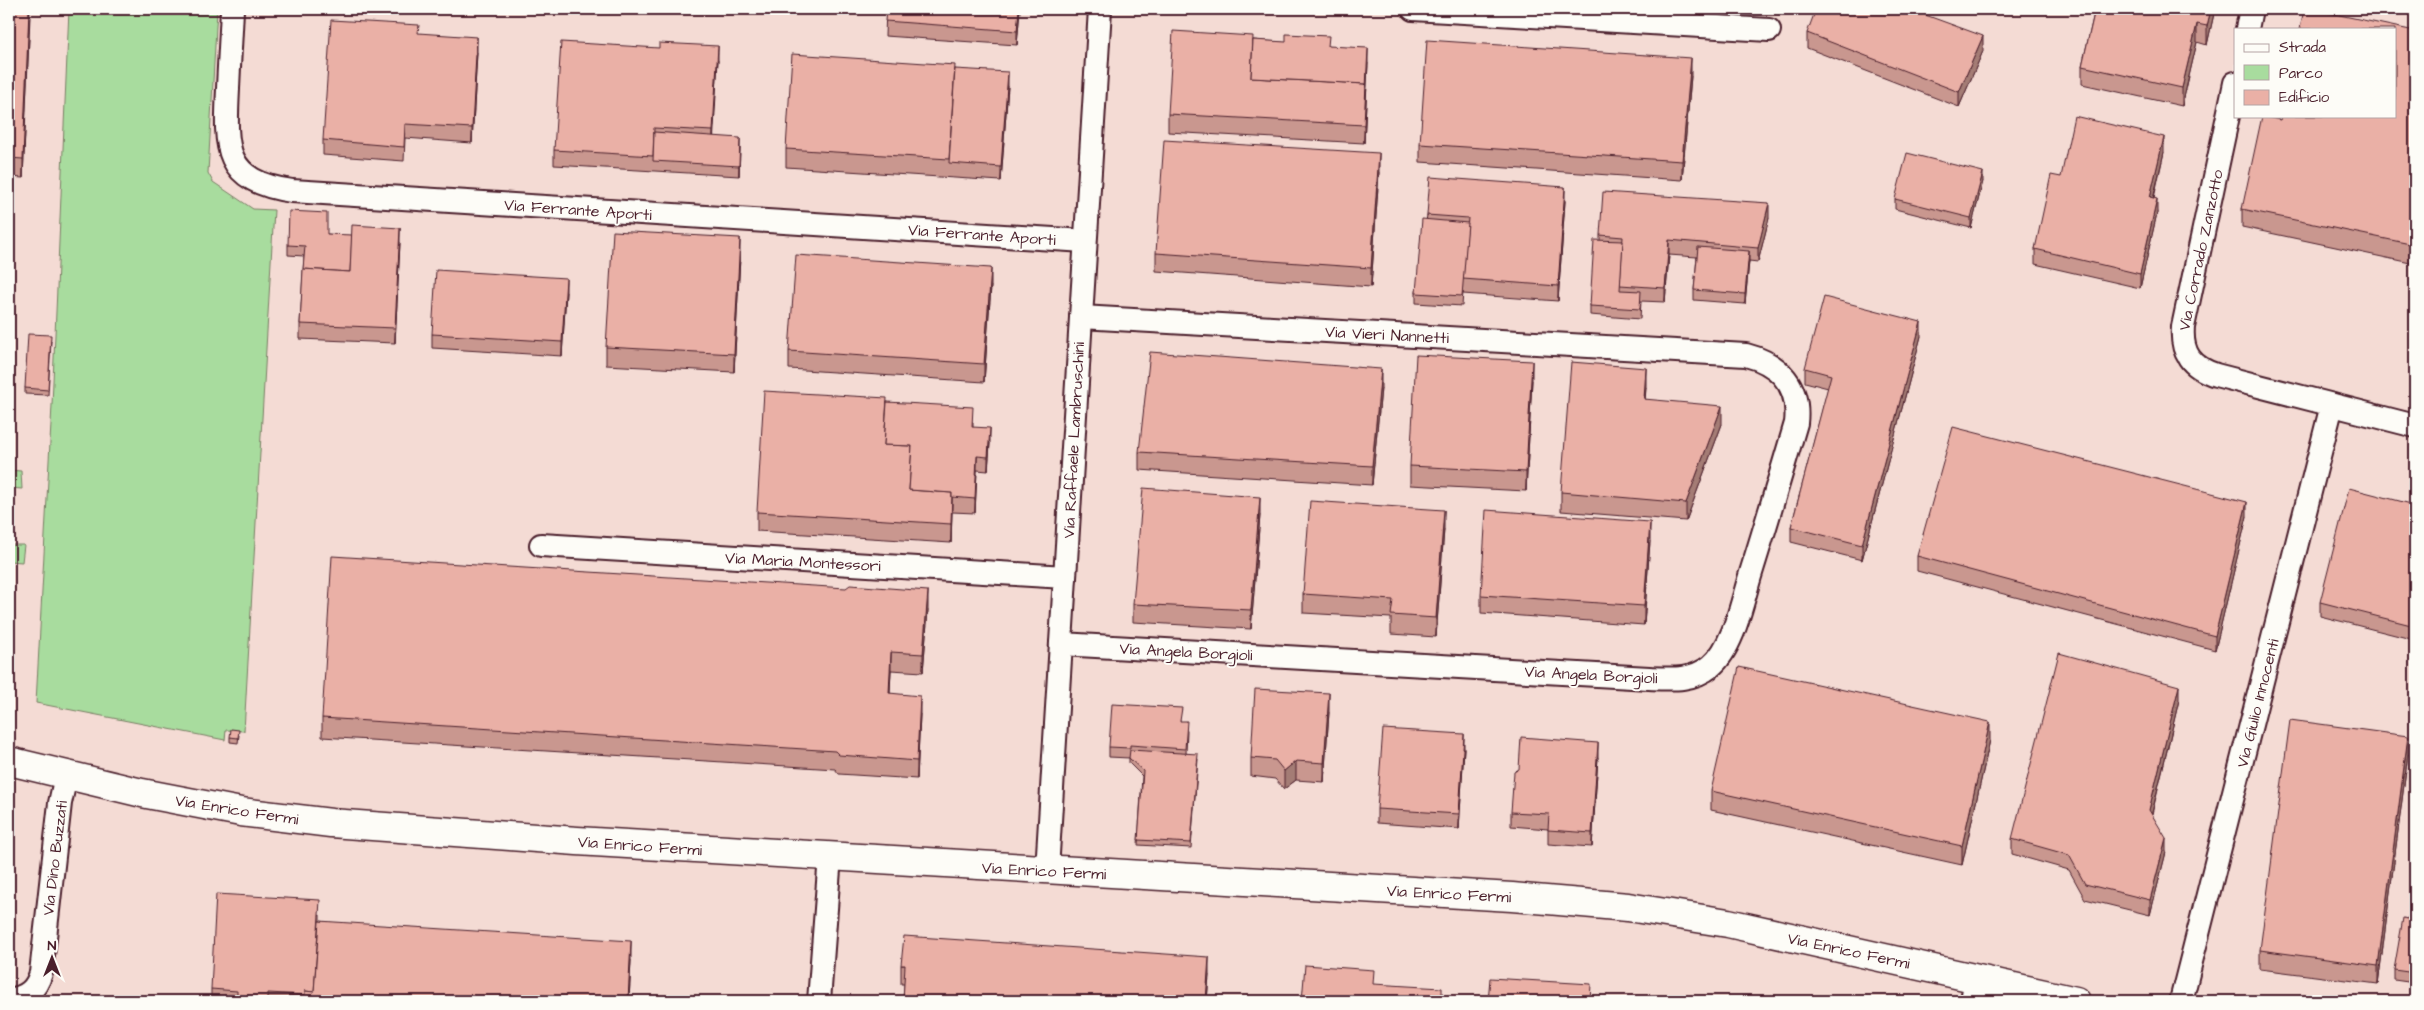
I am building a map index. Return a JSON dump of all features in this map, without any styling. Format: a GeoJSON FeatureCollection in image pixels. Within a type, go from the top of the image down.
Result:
{"type":"FeatureCollection","features":[{"type":"Feature","properties":{"kind":"street","name":"Via Ferrante Aporti"},"geometry":{"type":"LineString","coordinates":[[232,9],[226,122],[228,142],[234,162],[242,171],[264,186],[292,191],[1085,241]]}},
{"type":"Feature","properties":{"kind":"street","name":"Via Raffaele Lambruschini"},"geometry":{"type":"LineString","coordinates":[[1047,870],[1100,9]]}},
{"type":"Feature","properties":{"kind":"street"},"geometry":{"type":"LineString","coordinates":[[1413,9],[1769,30]]}},
{"type":"Feature","properties":{"kind":"street"},"geometry":{"type":"LineString","coordinates":[[2247,28],[2251,9]]}},
{"type":"Feature","properties":{"kind":"street","name":"Via Corrado Zanzotto"},"geometry":{"type":"LineString","coordinates":[[2234,89],[2183,327],[2182,341],[2185,353],[2192,363],[2202,370],[2415,426]]}},
{"type":"Feature","properties":{"kind":"street","name":"Via Vieri Nannetti"},"geometry":{"type":"LineString","coordinates":[[1081,317],[1693,350]]}},
{"type":"Feature","properties":{"kind":"street","name":"Via Angela Borgioli"},"geometry":{"type":"LineString","coordinates":[[1061,644],[1649,678],[1691,677],[1702,672],[1712,665],[1722,653],[1736,621],[1772,505],[1796,423],[1798,410],[1797,397],[1792,386],[1782,374],[1768,363],[1746,354],[1693,350]]}},
{"type":"Feature","properties":{"kind":"street","name":"Via Giulio Innocenti"},"geometry":{"type":"LineString","coordinates":[[2181,1001],[2332,405]]}},
{"type":"Feature","properties":{"kind":"street","name":"Via Maria Montessori"},"geometry":{"type":"LineString","coordinates":[[540,545],[1065,577]]}},
{"type":"Feature","properties":{"kind":"street","name":"Via Enrico Fermi"},"geometry":{"type":"LineString","coordinates":[[9,761],[66,776],[241,812],[332,823],[1047,870],[1512,897],[1628,907],[1728,923],[1974,989],[2076,1001]]}},
{"type":"Feature","properties":{"kind":"street","name":"Via Dino Buzzati"},"geometry":{"type":"LineString","coordinates":[[20,999],[38,983],[41,972],[60,803],[66,776]]}},
{"type":"Feature","properties":{"kind":"street"},"geometry":{"type":"LineString","coordinates":[[819,1001],[830,856]]}},
{"type":"Feature","properties":{"kind":"shaded area"},"geometry":{"type":"Polygon","coordinates":[[[9,9],[2415,9],[2415,1001],[9,1001],[9,9]]]}},
{"type":"Feature","properties":{"kind":"green space"},"geometry":{"type":"Polygon","coordinates":[[[69,9],[217,9],[208,173],[213,182],[253,209],[274,210],[244,731],[226,730],[225,740],[36,703],[52,405],[69,9]]]}},
{"type":"Feature","properties":{"kind":"green space"},"geometry":{"type":"Polygon","coordinates":[[[9,470],[21,471],[22,489],[9,488],[9,470]]]}},
{"type":"Feature","properties":{"kind":"green space"},"geometry":{"type":"Polygon","coordinates":[[[9,545],[24,545],[22,562],[9,561],[9,545]]]}},
{"type":"Feature","properties":{"kind":"building"},"geometry":{"type":"Polygon","coordinates":[[[9,9],[29,9],[23,159],[9,158],[9,9]]]}},
{"type":"Feature","properties":{"kind":"building"},"geometry":{"type":"Polygon","coordinates":[[[886,9],[1019,9],[1017,31],[885,21],[886,9]]]}},
{"type":"Feature","properties":{"kind":"building"},"geometry":{"type":"Polygon","coordinates":[[[1816,9],[1909,9],[1983,36],[1959,92],[1807,33],[1816,9]]]}},
{"type":"Feature","properties":{"kind":"building"},"geometry":{"type":"Polygon","coordinates":[[[2095,9],[2211,9],[2207,26],[2197,24],[2182,88],[2082,66],[2095,9]]]}},
{"type":"Feature","properties":{"kind":"building"},"geometry":{"type":"Polygon","coordinates":[[[2304,9],[2311,9],[2415,31],[2415,245],[2242,209],[2262,118],[2280,120],[2280,118],[2396,118],[2396,28],[2300,28],[2304,9]]]}},
{"type":"Feature","properties":{"kind":"building"},"geometry":{"type":"Polygon","coordinates":[[[331,20],[419,25],[418,33],[477,37],[472,128],[405,124],[404,147],[323,140],[331,20]]]}},
{"type":"Feature","properties":{"kind":"building"},"geometry":{"type":"Polygon","coordinates":[[[1173,31],[1253,36],[1251,78],[1366,84],[1364,125],[1168,114],[1173,31]]]}},
{"type":"Feature","properties":{"kind":"building"},"geometry":{"type":"Polygon","coordinates":[[[1286,34],[1329,36],[1328,46],[1368,48],[1366,88],[1366,84],[1251,78],[1253,40],[1286,42],[1286,34]]]}},
{"type":"Feature","properties":{"kind":"building"},"geometry":{"type":"Polygon","coordinates":[[[1427,40],[1691,58],[1682,161],[1420,144],[1427,40]]]}},
{"type":"Feature","properties":{"kind":"building"},"geometry":{"type":"Polygon","coordinates":[[[561,42],[659,48],[659,43],[718,46],[713,131],[654,128],[653,156],[554,150],[561,42]]]}},
{"type":"Feature","properties":{"kind":"building"},"geometry":{"type":"Polygon","coordinates":[[[792,54],[955,65],[949,159],[786,149],[792,54]]]}},
{"type":"Feature","properties":{"kind":"building"},"geometry":{"type":"Polygon","coordinates":[[[955,69],[1008,72],[1001,167],[949,163],[955,69]]]}},
{"type":"Feature","properties":{"kind":"building"},"geometry":{"type":"Polygon","coordinates":[[[2074,116],[2164,137],[2150,197],[2157,199],[2140,274],[2035,249],[2051,175],[2061,177],[2074,116]]]}},
{"type":"Feature","properties":{"kind":"building"},"geometry":{"type":"Polygon","coordinates":[[[654,132],[740,138],[739,166],[653,161],[654,132]]]}},
{"type":"Feature","properties":{"kind":"building"},"geometry":{"type":"Polygon","coordinates":[[[1164,140],[1379,153],[1371,268],[1156,253],[1164,140]]]}},
{"type":"Feature","properties":{"kind":"building"},"geometry":{"type":"Polygon","coordinates":[[[1907,153],[1983,172],[1971,218],[1895,199],[1907,153]]]}},
{"type":"Feature","properties":{"kind":"building"},"geometry":{"type":"Polygon","coordinates":[[[1430,177],[1565,187],[1558,286],[1463,279],[1468,218],[1427,215],[1430,177]]]}},
{"type":"Feature","properties":{"kind":"building"},"geometry":{"type":"Polygon","coordinates":[[[1603,192],[1769,203],[1758,248],[1669,240],[1665,288],[1620,285],[1623,237],[1600,235],[1603,192]]]}},
{"type":"Feature","properties":{"kind":"building"},"geometry":{"type":"Polygon","coordinates":[[[289,211],[327,213],[327,234],[352,235],[350,272],[303,269],[305,246],[288,245],[289,211]]]}},
{"type":"Feature","properties":{"kind":"building"},"geometry":{"type":"Polygon","coordinates":[[[1422,219],[1468,223],[1462,296],[1416,293],[1422,219]]]}},
{"type":"Feature","properties":{"kind":"building"},"geometry":{"type":"Polygon","coordinates":[[[352,225],[400,228],[395,328],[300,324],[303,269],[350,272],[352,225]]]}},
{"type":"Feature","properties":{"kind":"building"},"geometry":{"type":"Polygon","coordinates":[[[613,231],[740,238],[734,354],[606,347],[613,231]]]}},
{"type":"Feature","properties":{"kind":"building"},"geometry":{"type":"Polygon","coordinates":[[[1594,240],[1623,241],[1620,290],[1641,291],[1640,309],[1590,306],[1594,240]]]}},
{"type":"Feature","properties":{"kind":"building"},"geometry":{"type":"Polygon","coordinates":[[[1698,247],[1749,251],[1745,294],[1694,290],[1698,247]]]}},
{"type":"Feature","properties":{"kind":"building"},"geometry":{"type":"Polygon","coordinates":[[[796,255],[991,268],[984,364],[789,351],[796,255]]]}},
{"type":"Feature","properties":{"kind":"building"},"geometry":{"type":"Polygon","coordinates":[[[436,270],[566,278],[562,342],[432,334],[436,270]]]}},
{"type":"Feature","properties":{"kind":"building"},"geometry":{"type":"Polygon","coordinates":[[[1824,297],[1921,322],[1862,545],[1791,527],[1831,375],[1805,368],[1824,297]]]}},
{"type":"Feature","properties":{"kind":"building"},"geometry":{"type":"Polygon","coordinates":[[[28,334],[51,335],[48,390],[25,388],[28,334]]]}},
{"type":"Feature","properties":{"kind":"building"},"geometry":{"type":"Polygon","coordinates":[[[1150,352],[1381,369],[1372,466],[1139,452],[1150,352]]]}},
{"type":"Feature","properties":{"kind":"building"},"geometry":{"type":"Polygon","coordinates":[[[1416,355],[1532,361],[1526,472],[1410,466],[1416,355]]]}},
{"type":"Feature","properties":{"kind":"building"},"geometry":{"type":"Polygon","coordinates":[[[1571,362],[1646,368],[1644,399],[1722,406],[1686,503],[1561,492],[1571,362]]]}},
{"type":"Feature","properties":{"kind":"building"},"geometry":{"type":"Polygon","coordinates":[[[764,391],[887,398],[884,445],[912,446],[909,490],[952,493],[951,524],[757,512],[764,391]]]}},
{"type":"Feature","properties":{"kind":"building"},"geometry":{"type":"Polygon","coordinates":[[[887,402],[973,407],[972,427],[990,428],[988,457],[977,456],[975,499],[952,497],[952,493],[909,490],[912,446],[884,445],[887,402]]]}},
{"type":"Feature","properties":{"kind":"building"},"geometry":{"type":"Polygon","coordinates":[[[1953,427],[2247,502],[2215,636],[1917,556],[1953,427]]]}},
{"type":"Feature","properties":{"kind":"building"},"geometry":{"type":"Polygon","coordinates":[[[1143,488],[1260,497],[1251,610],[1133,604],[1143,488]]]}},
{"type":"Feature","properties":{"kind":"building"},"geometry":{"type":"Polygon","coordinates":[[[2349,488],[2415,505],[2415,626],[2320,602],[2349,488]]]}},
{"type":"Feature","properties":{"kind":"building"},"geometry":{"type":"Polygon","coordinates":[[[1310,501],[1444,510],[1436,618],[1391,615],[1393,600],[1303,594],[1310,501]]]}},
{"type":"Feature","properties":{"kind":"building"},"geometry":{"type":"Polygon","coordinates":[[[1486,510],[1650,522],[1644,606],[1481,595],[1486,510]]]}},
{"type":"Feature","properties":{"kind":"building"},"geometry":{"type":"Polygon","coordinates":[[[332,556],[846,588],[850,585],[928,591],[923,654],[891,652],[889,693],[920,696],[917,761],[839,755],[835,751],[322,718],[332,556]]]}},
{"type":"Feature","properties":{"kind":"building"},"geometry":{"type":"Polygon","coordinates":[[[2059,653],[2179,686],[2149,810],[2166,838],[2150,900],[2085,884],[2069,855],[2012,839],[2059,653]]]}},
{"type":"Feature","properties":{"kind":"building"},"geometry":{"type":"Polygon","coordinates":[[[1739,667],[1990,722],[1962,846],[1711,791],[1739,667]]]}},
{"type":"Feature","properties":{"kind":"building"},"geometry":{"type":"Polygon","coordinates":[[[1255,689],[1329,693],[1324,763],[1296,761],[1284,771],[1275,760],[1251,758],[1255,689]]]}},
{"type":"Feature","properties":{"kind":"building"},"geometry":{"type":"Polygon","coordinates":[[[1112,704],[1182,708],[1180,721],[1187,721],[1185,749],[1130,745],[1130,748],[1109,747],[1112,704]]]}},
{"type":"Feature","properties":{"kind":"building"},"geometry":{"type":"Polygon","coordinates":[[[2290,720],[2408,736],[2378,966],[2260,950],[2290,720]]]}},
{"type":"Feature","properties":{"kind":"building"},"geometry":{"type":"Polygon","coordinates":[[[231,729],[239,730],[238,738],[230,737],[231,729]]]}},
{"type":"Feature","properties":{"kind":"building"},"geometry":{"type":"Polygon","coordinates":[[[1383,729],[1464,734],[1459,814],[1377,809],[1383,729]]]}},
{"type":"Feature","properties":{"kind":"building"},"geometry":{"type":"Polygon","coordinates":[[[1521,737],[1598,743],[1592,833],[1548,830],[1549,814],[1511,812],[1514,772],[1519,769],[1521,737]]]}},
{"type":"Feature","properties":{"kind":"building"},"geometry":{"type":"Polygon","coordinates":[[[1130,750],[1198,754],[1191,843],[1138,840],[1143,771],[1129,758],[1130,750]]]}},
{"type":"Feature","properties":{"kind":"building"},"geometry":{"type":"Polygon","coordinates":[[[2415,878],[2415,973],[2394,970],[2403,918],[2408,919],[2415,878]]]}},
{"type":"Feature","properties":{"kind":"building"},"geometry":{"type":"Polygon","coordinates":[[[216,894],[320,900],[314,992],[305,991],[305,995],[268,993],[268,1001],[237,1001],[237,991],[211,989],[216,894]]]}},
{"type":"Feature","properties":{"kind":"building"},"geometry":{"type":"Polygon","coordinates":[[[319,921],[631,941],[628,1001],[305,1001],[305,991],[314,992],[319,921]]]}},
{"type":"Feature","properties":{"kind":"building"},"geometry":{"type":"Polygon","coordinates":[[[904,936],[1209,957],[1206,1001],[903,1001],[905,965],[901,965],[904,936]]]}},
{"type":"Feature","properties":{"kind":"building"},"geometry":{"type":"Polygon","coordinates":[[[1305,965],[1374,970],[1373,984],[1442,988],[1442,1001],[1302,1001],[1305,965]]]}},
{"type":"Feature","properties":{"kind":"building"},"geometry":{"type":"Polygon","coordinates":[[[1490,978],[1591,984],[1590,1001],[1488,1001],[1490,978]]]}}]}
